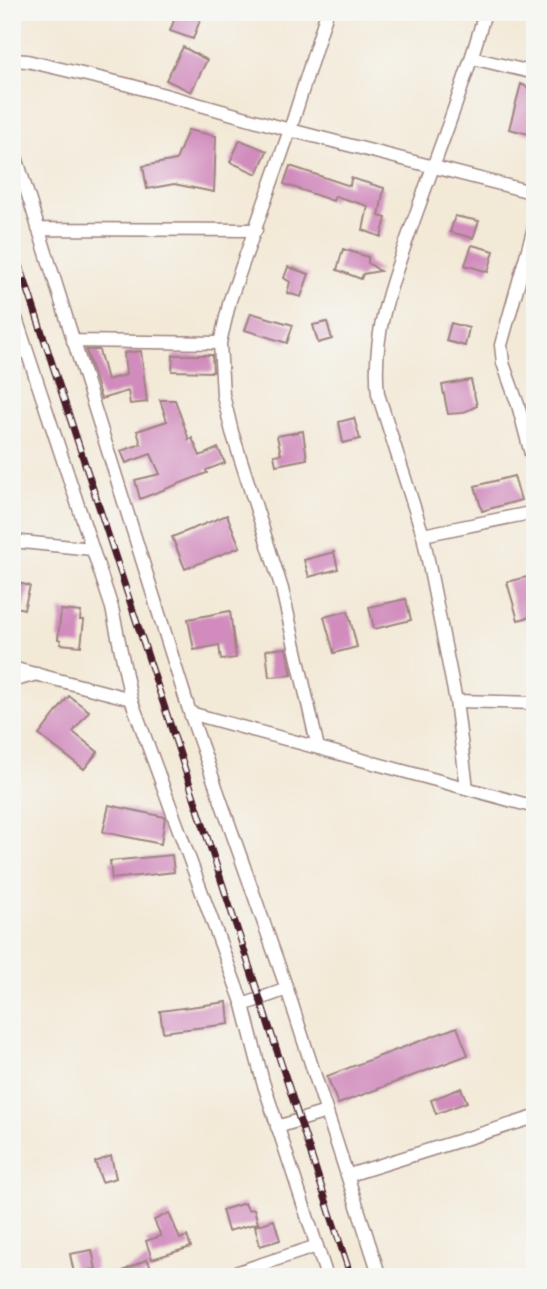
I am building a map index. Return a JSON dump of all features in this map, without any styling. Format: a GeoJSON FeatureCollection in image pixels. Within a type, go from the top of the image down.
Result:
{"type":"FeatureCollection","features":[{"type":"Feature","properties":{"kind":"street"},"geometry":{"type":"LineString","coordinates":[[318,748],[282,589],[232,432],[223,395],[220,342],[230,300],[290,130],[327,12]]}},
{"type":"Feature","properties":{"kind":"street"},"geometry":{"type":"LineString","coordinates":[[467,788],[457,701],[422,535],[378,394],[376,372],[380,320],[472,58],[485,12]]}},
{"type":"Feature","properties":{"kind":"street"},"geometry":{"type":"LineString","coordinates":[[472,58],[535,73]]}},
{"type":"Feature","properties":{"kind":"street"},"geometry":{"type":"LineString","coordinates":[[12,60],[27,61],[129,85],[535,193]]}},
{"type":"Feature","properties":{"kind":"street"},"geometry":{"type":"LineString","coordinates":[[12,144],[190,713],[287,989],[380,1277]]}},
{"type":"Feature","properties":{"kind":"street"},"geometry":{"type":"LineString","coordinates":[[535,225],[500,345],[535,469]]}},
{"type":"Feature","properties":{"kind":"street"},"geometry":{"type":"LineString","coordinates":[[38,229],[256,230]]}},
{"type":"Feature","properties":{"kind":"street"},"geometry":{"type":"LineString","coordinates":[[12,306],[112,608],[131,699],[243,1005],[277,1127],[327,1277]]}},
{"type":"Feature","properties":{"kind":"street"},"geometry":{"type":"LineString","coordinates":[[73,341],[220,342]]}},
{"type":"Feature","properties":{"kind":"street"},"geometry":{"type":"LineString","coordinates":[[422,535],[535,512]]}},
{"type":"Feature","properties":{"kind":"street"},"geometry":{"type":"LineString","coordinates":[[12,541],[92,549]]}},
{"type":"Feature","properties":{"kind":"street"},"geometry":{"type":"LineString","coordinates":[[12,668],[131,699]]}},
{"type":"Feature","properties":{"kind":"street"},"geometry":{"type":"LineString","coordinates":[[12,681],[37,674]]}},
{"type":"Feature","properties":{"kind":"street"},"geometry":{"type":"LineString","coordinates":[[457,701],[535,703]]}},
{"type":"Feature","properties":{"kind":"street"},"geometry":{"type":"LineString","coordinates":[[190,713],[535,807]]}},
{"type":"Feature","properties":{"kind":"street"},"geometry":{"type":"LineString","coordinates":[[243,1005],[287,989]]}},
{"type":"Feature","properties":{"kind":"street"},"geometry":{"type":"LineString","coordinates":[[277,1127],[326,1112]]}},
{"type":"Feature","properties":{"kind":"street"},"geometry":{"type":"LineString","coordinates":[[349,1175],[535,1117]]}},
{"type":"Feature","properties":{"kind":"street"},"geometry":{"type":"LineString","coordinates":[[223,1277],[317,1246]]}},
{"type":"Feature","properties":{"kind":"building"},"geometry":{"type":"Polygon","coordinates":[[[177,12],[203,12],[193,39],[170,31],[177,12]]]}},
{"type":"Feature","properties":{"kind":"building"},"geometry":{"type":"Polygon","coordinates":[[[183,47],[207,60],[191,92],[166,80],[183,47]]]}},
{"type":"Feature","properties":{"kind":"building"},"geometry":{"type":"Polygon","coordinates":[[[521,84],[535,91],[533,135],[509,129],[521,84]]]}},
{"type":"Feature","properties":{"kind":"building"},"geometry":{"type":"Polygon","coordinates":[[[188,130],[216,136],[214,192],[174,184],[147,189],[143,166],[176,160],[188,130]]]}},
{"type":"Feature","properties":{"kind":"building"},"geometry":{"type":"Polygon","coordinates":[[[240,140],[267,151],[257,174],[230,162],[240,140]]]}},
{"type":"Feature","properties":{"kind":"building"},"geometry":{"type":"Polygon","coordinates":[[[290,166],[350,186],[351,178],[384,188],[379,216],[386,218],[381,237],[363,230],[368,206],[335,196],[333,201],[284,184],[290,166]]]}},
{"type":"Feature","properties":{"kind":"building"},"geometry":{"type":"Polygon","coordinates":[[[455,216],[479,221],[473,238],[450,232],[455,216]]]}},
{"type":"Feature","properties":{"kind":"building"},"geometry":{"type":"Polygon","coordinates":[[[472,245],[494,251],[488,272],[465,265],[472,245]]]}},
{"type":"Feature","properties":{"kind":"building"},"geometry":{"type":"Polygon","coordinates":[[[343,249],[368,257],[368,263],[380,271],[363,274],[361,279],[337,270],[343,249]]]}},
{"type":"Feature","properties":{"kind":"building"},"geometry":{"type":"Polygon","coordinates":[[[288,267],[309,274],[301,297],[287,293],[290,282],[284,278],[288,267]]]}},
{"type":"Feature","properties":{"kind":"building"},"geometry":{"type":"Polygon","coordinates":[[[251,313],[293,325],[287,343],[245,330],[251,313]]]}},
{"type":"Feature","properties":{"kind":"building"},"geometry":{"type":"Polygon","coordinates":[[[327,322],[332,339],[318,343],[313,325],[327,322]]]}},
{"type":"Feature","properties":{"kind":"building"},"geometry":{"type":"Polygon","coordinates":[[[451,323],[469,328],[465,346],[446,341],[451,323]]]}},
{"type":"Feature","properties":{"kind":"building"},"geometry":{"type":"Polygon","coordinates":[[[86,350],[99,350],[107,380],[126,375],[124,353],[141,351],[147,402],[130,404],[128,391],[101,399],[86,350]]]}},
{"type":"Feature","properties":{"kind":"building"},"geometry":{"type":"Polygon","coordinates":[[[173,355],[212,355],[213,372],[172,371],[173,355]]]}},
{"type":"Feature","properties":{"kind":"building"},"geometry":{"type":"Polygon","coordinates":[[[471,380],[477,406],[462,413],[448,414],[442,385],[471,380]]]}},
{"type":"Feature","properties":{"kind":"building"},"geometry":{"type":"Polygon","coordinates":[[[160,400],[175,400],[189,440],[192,438],[200,456],[218,448],[225,463],[206,470],[207,473],[140,499],[135,480],[160,474],[151,454],[126,463],[121,451],[141,444],[137,431],[167,421],[160,400]]]}},
{"type":"Feature","properties":{"kind":"building"},"geometry":{"type":"Polygon","coordinates":[[[354,418],[360,439],[343,443],[339,422],[354,418]]]}},
{"type":"Feature","properties":{"kind":"building"},"geometry":{"type":"Polygon","coordinates":[[[303,431],[307,459],[276,465],[274,455],[281,454],[277,436],[303,431]]]}},
{"type":"Feature","properties":{"kind":"building"},"geometry":{"type":"Polygon","coordinates":[[[514,476],[521,500],[482,511],[475,486],[514,476]]]}},
{"type":"Feature","properties":{"kind":"building"},"geometry":{"type":"Polygon","coordinates":[[[227,515],[240,547],[185,569],[172,537],[227,515]]]}},
{"type":"Feature","properties":{"kind":"building"},"geometry":{"type":"Polygon","coordinates":[[[334,552],[338,569],[309,577],[304,560],[334,552]]]}},
{"type":"Feature","properties":{"kind":"building"},"geometry":{"type":"Polygon","coordinates":[[[531,576],[535,589],[535,613],[518,620],[507,582],[531,576]]]}},
{"type":"Feature","properties":{"kind":"building"},"geometry":{"type":"Polygon","coordinates":[[[15,582],[30,586],[24,609],[12,606],[15,582]]]}},
{"type":"Feature","properties":{"kind":"building"},"geometry":{"type":"Polygon","coordinates":[[[406,599],[411,620],[374,629],[369,607],[406,599]]]}},
{"type":"Feature","properties":{"kind":"building"},"geometry":{"type":"Polygon","coordinates":[[[61,610],[81,612],[80,620],[84,620],[81,646],[60,644],[61,640],[58,639],[61,610]]]}},
{"type":"Feature","properties":{"kind":"building"},"geometry":{"type":"Polygon","coordinates":[[[230,611],[236,658],[221,660],[219,645],[194,650],[188,619],[230,611]]]}},
{"type":"Feature","properties":{"kind":"building"},"geometry":{"type":"Polygon","coordinates":[[[348,611],[357,647],[334,653],[324,617],[348,611]]]}},
{"type":"Feature","properties":{"kind":"building"},"geometry":{"type":"Polygon","coordinates":[[[286,648],[292,675],[269,677],[266,650],[286,648]]]}},
{"type":"Feature","properties":{"kind":"building"},"geometry":{"type":"Polygon","coordinates":[[[69,696],[89,711],[73,732],[98,752],[84,769],[39,735],[69,696]]]}},
{"type":"Feature","properties":{"kind":"building"},"geometry":{"type":"Polygon","coordinates":[[[109,805],[165,817],[161,844],[103,832],[109,805]]]}},
{"type":"Feature","properties":{"kind":"building"},"geometry":{"type":"Polygon","coordinates":[[[172,855],[174,872],[112,879],[110,861],[172,855]]]}},
{"type":"Feature","properties":{"kind":"building"},"geometry":{"type":"Polygon","coordinates":[[[227,1002],[229,1024],[163,1032],[160,1011],[227,1002]]]}},
{"type":"Feature","properties":{"kind":"building"},"geometry":{"type":"Polygon","coordinates":[[[457,1027],[468,1055],[338,1104],[327,1076],[457,1027]]]}},
{"type":"Feature","properties":{"kind":"building"},"geometry":{"type":"Polygon","coordinates":[[[461,1088],[467,1102],[436,1114],[431,1100],[461,1088]]]}},
{"type":"Feature","properties":{"kind":"building"},"geometry":{"type":"Polygon","coordinates":[[[111,1156],[116,1178],[102,1182],[95,1162],[111,1156]]]}},
{"type":"Feature","properties":{"kind":"building"},"geometry":{"type":"Polygon","coordinates":[[[245,1203],[248,1210],[254,1209],[258,1223],[228,1231],[222,1210],[245,1203]]]}},
{"type":"Feature","properties":{"kind":"building"},"geometry":{"type":"Polygon","coordinates":[[[169,1213],[180,1239],[187,1236],[191,1247],[152,1259],[146,1241],[161,1236],[154,1220],[169,1213]]]}},
{"type":"Feature","properties":{"kind":"building"},"geometry":{"type":"Polygon","coordinates":[[[274,1220],[280,1240],[260,1246],[255,1226],[274,1220]]]}},
{"type":"Feature","properties":{"kind":"building"},"geometry":{"type":"Polygon","coordinates":[[[92,1250],[96,1269],[74,1273],[70,1254],[92,1250]]]}},
{"type":"Feature","properties":{"kind":"building"},"geometry":{"type":"Polygon","coordinates":[[[147,1259],[153,1271],[141,1277],[111,1277],[147,1259]]]}},
{"type":"Feature","properties":{"kind":"railway"},"geometry":{"type":"LineString","coordinates":[[12,241],[351,1277]]}}]}
